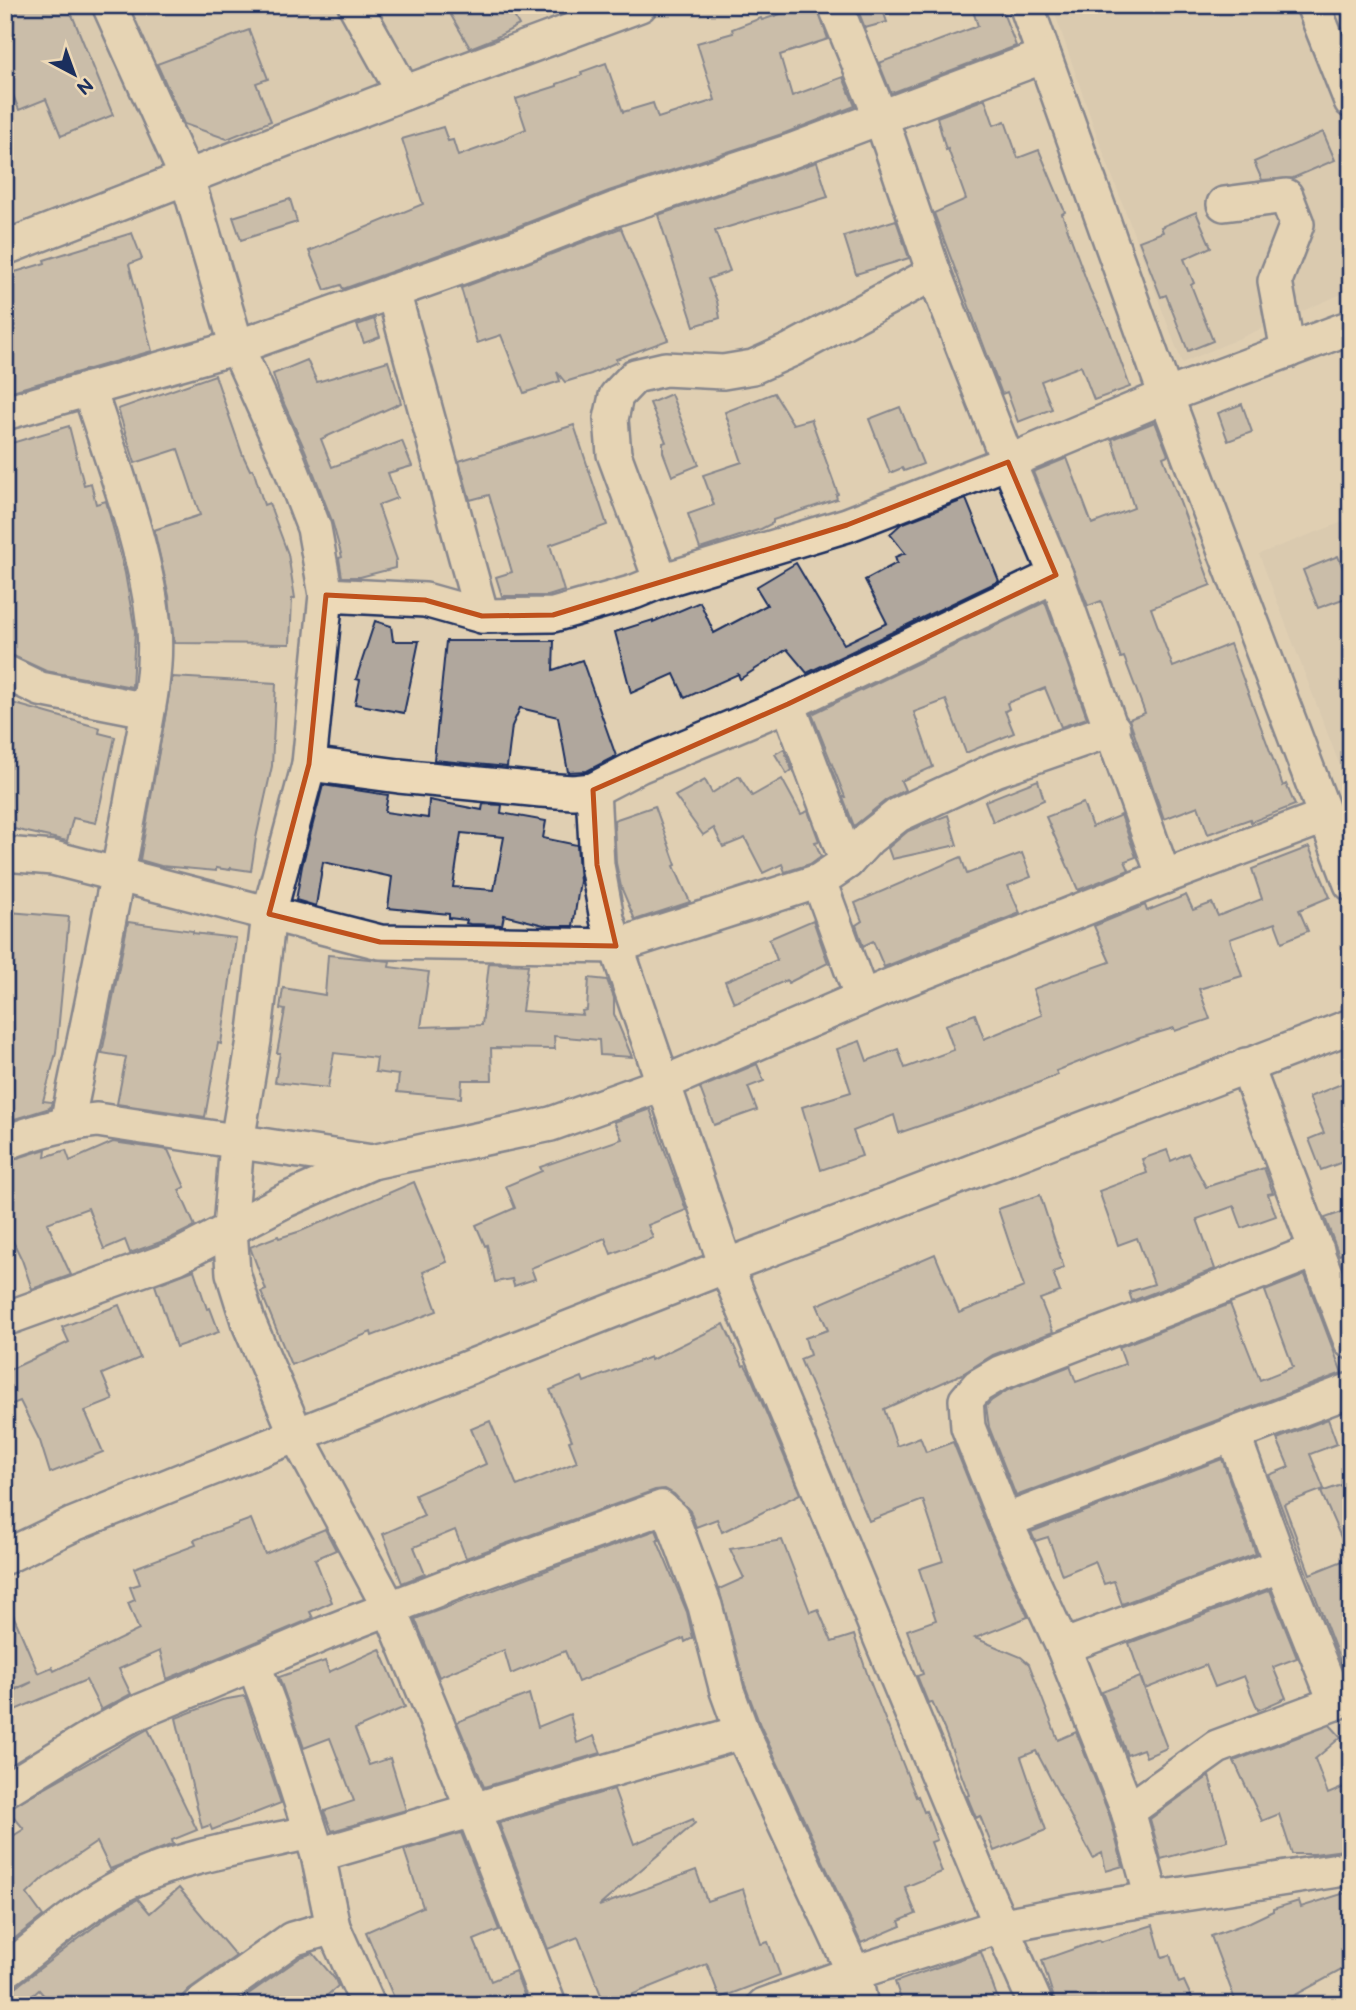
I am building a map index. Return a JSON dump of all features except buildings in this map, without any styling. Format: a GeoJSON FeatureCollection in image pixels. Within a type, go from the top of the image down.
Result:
{"type":"FeatureCollection","features":[{"type":"Feature","properties":{"kind":"street"},"geometry":{"type":"LineString","coordinates":[[109,5],[187,178],[237,347],[287,458],[314,528],[326,595],[309,764],[270,914],[254,1040],[237,1142],[230,1229],[233,1273],[244,1309],[297,1436],[390,1609],[550,2005]]}},
{"type":"Feature","properties":{"kind":"street"},"geometry":{"type":"LineString","coordinates":[[355,5],[404,93]]}},
{"type":"Feature","properties":{"kind":"street"},"geometry":{"type":"LineString","coordinates":[[5,248],[404,93],[640,5]]}},
{"type":"Feature","properties":{"kind":"street"},"geometry":{"type":"LineString","coordinates":[[835,5],[881,118],[934,273],[1008,462],[1056,575],[1164,877]]}},
{"type":"Feature","properties":{"kind":"street"},"geometry":{"type":"LineString","coordinates":[[1026,5],[1166,396],[1351,884]]}},
{"type":"Feature","properties":{"kind":"street"},"geometry":{"type":"LineString","coordinates":[[1313,5],[1351,101]]}},
{"type":"Feature","properties":{"kind":"street"},"geometry":{"type":"LineString","coordinates":[[5,413],[237,347],[615,209],[791,151],[1044,56]]}},
{"type":"Feature","properties":{"kind":"street"},"geometry":{"type":"LineString","coordinates":[[1224,204],[1286,196],[1297,224],[1275,281],[1288,351]]}},
{"type":"Feature","properties":{"kind":"street"},"geometry":{"type":"LineString","coordinates":[[661,581],[614,454],[611,419],[616,396],[635,376],[665,369],[723,372],[753,368],[934,273]]}},
{"type":"Feature","properties":{"kind":"street"},"geometry":{"type":"LineString","coordinates":[[393,292],[482,616]]}},
{"type":"Feature","properties":{"kind":"street"},"geometry":{"type":"LineString","coordinates":[[326,595],[425,600],[482,616],[553,615],[847,525],[1166,396],[1351,327]]}},
{"type":"Feature","properties":{"kind":"street"},"geometry":{"type":"LineString","coordinates":[[67,1123],[119,877],[147,710],[154,631],[149,588],[135,535],[89,389]]}},
{"type":"Feature","properties":{"kind":"street"},"geometry":{"type":"LineString","coordinates":[[309,764],[541,790],[593,790],[639,766],[789,704],[1056,575]]}},
{"type":"Feature","properties":{"kind":"street"},"geometry":{"type":"LineString","coordinates":[[5,672],[40,690],[147,710]]}},
{"type":"Feature","properties":{"kind":"street"},"geometry":{"type":"LineString","coordinates":[[789,704],[847,862]]}},
{"type":"Feature","properties":{"kind":"street"},"geometry":{"type":"LineString","coordinates":[[5,854],[53,858],[380,942],[616,946],[819,881],[847,862],[869,838],[898,815],[995,771],[1113,729]]}},
{"type":"Feature","properties":{"kind":"street"},"geometry":{"type":"LineString","coordinates":[[593,790],[597,864],[602,898],[662,1084],[726,1266],[981,1880],[1036,2005]]}},
{"type":"Feature","properties":{"kind":"street"},"geometry":{"type":"LineString","coordinates":[[5,1319],[177,1257],[286,1199],[372,1162],[551,1124],[662,1084],[862,998],[1164,877],[1325,816]]}},
{"type":"Feature","properties":{"kind":"street"},"geometry":{"type":"LineString","coordinates":[[819,881],[862,998]]}},
{"type":"Feature","properties":{"kind":"street"},"geometry":{"type":"LineString","coordinates":[[5,1557],[74,1524],[726,1266],[1351,1026]]}},
{"type":"Feature","properties":{"kind":"street"},"geometry":{"type":"LineString","coordinates":[[1245,1065],[1351,1342]]}},
{"type":"Feature","properties":{"kind":"street"},"geometry":{"type":"LineString","coordinates":[[5,1143],[67,1123],[97,1120],[372,1162]]}},
{"type":"Feature","properties":{"kind":"street"},"geometry":{"type":"LineString","coordinates":[[1152,1898],[1128,1811],[1063,1647],[1005,1521],[968,1427],[966,1400],[978,1386],[1000,1373],[1317,1250]]}},
{"type":"Feature","properties":{"kind":"street"},"geometry":{"type":"LineString","coordinates":[[1005,1521],[1351,1390]]}},
{"type":"Feature","properties":{"kind":"street"},"geometry":{"type":"LineString","coordinates":[[1128,1811],[1217,1747],[1343,1700],[1281,1565],[1233,1434]]}},
{"type":"Feature","properties":{"kind":"street"},"geometry":{"type":"LineString","coordinates":[[5,1790],[134,1714],[326,1633],[461,1580],[662,1508],[672,1518],[705,1606],[727,1691],[742,1732],[854,1973],[860,2005]]}},
{"type":"Feature","properties":{"kind":"street"},"geometry":{"type":"LineString","coordinates":[[1063,1647],[1281,1565]]}},
{"type":"Feature","properties":{"kind":"street"},"geometry":{"type":"LineString","coordinates":[[254,1665],[275,1721],[314,1844],[333,1927],[368,2005]]}},
{"type":"Feature","properties":{"kind":"street"},"geometry":{"type":"LineString","coordinates":[[5,1971],[101,1898],[138,1877],[195,1860],[314,1844],[473,1811],[742,1732]]}},
{"type":"Feature","properties":{"kind":"street"},"geometry":{"type":"LineString","coordinates":[[764,2005],[1003,1925],[1152,1898],[1351,1868]]}},
{"type":"Feature","properties":{"kind":"street"},"geometry":{"type":"LineString","coordinates":[[200,2005],[292,1939],[333,1927]]}},
{"type":"Feature","properties":{"kind":"highlighted area"},"geometry":{"type":"Polygon","coordinates":[[[1008,462],[1056,575],[788,704],[593,790],[597,865],[616,946],[380,942],[269,914],[309,764],[326,595],[425,600],[482,616],[553,615],[847,525],[1008,462]]]}},
{"type":"Feature","properties":{"kind":"shaded area"},"geometry":{"type":"Polygon","coordinates":[[[5,5],[581,5],[5,227],[5,5]]]}},
{"type":"Feature","properties":{"kind":"shaded area"},"geometry":{"type":"Polygon","coordinates":[[[1052,5],[1302,5],[1351,138],[1351,290],[1182,363],[1095,130],[1052,5]]]}},
{"type":"Feature","properties":{"kind":"shaded area"},"geometry":{"type":"Polygon","coordinates":[[[1351,519],[1351,795],[1259,554],[1351,519]]]}}]}
